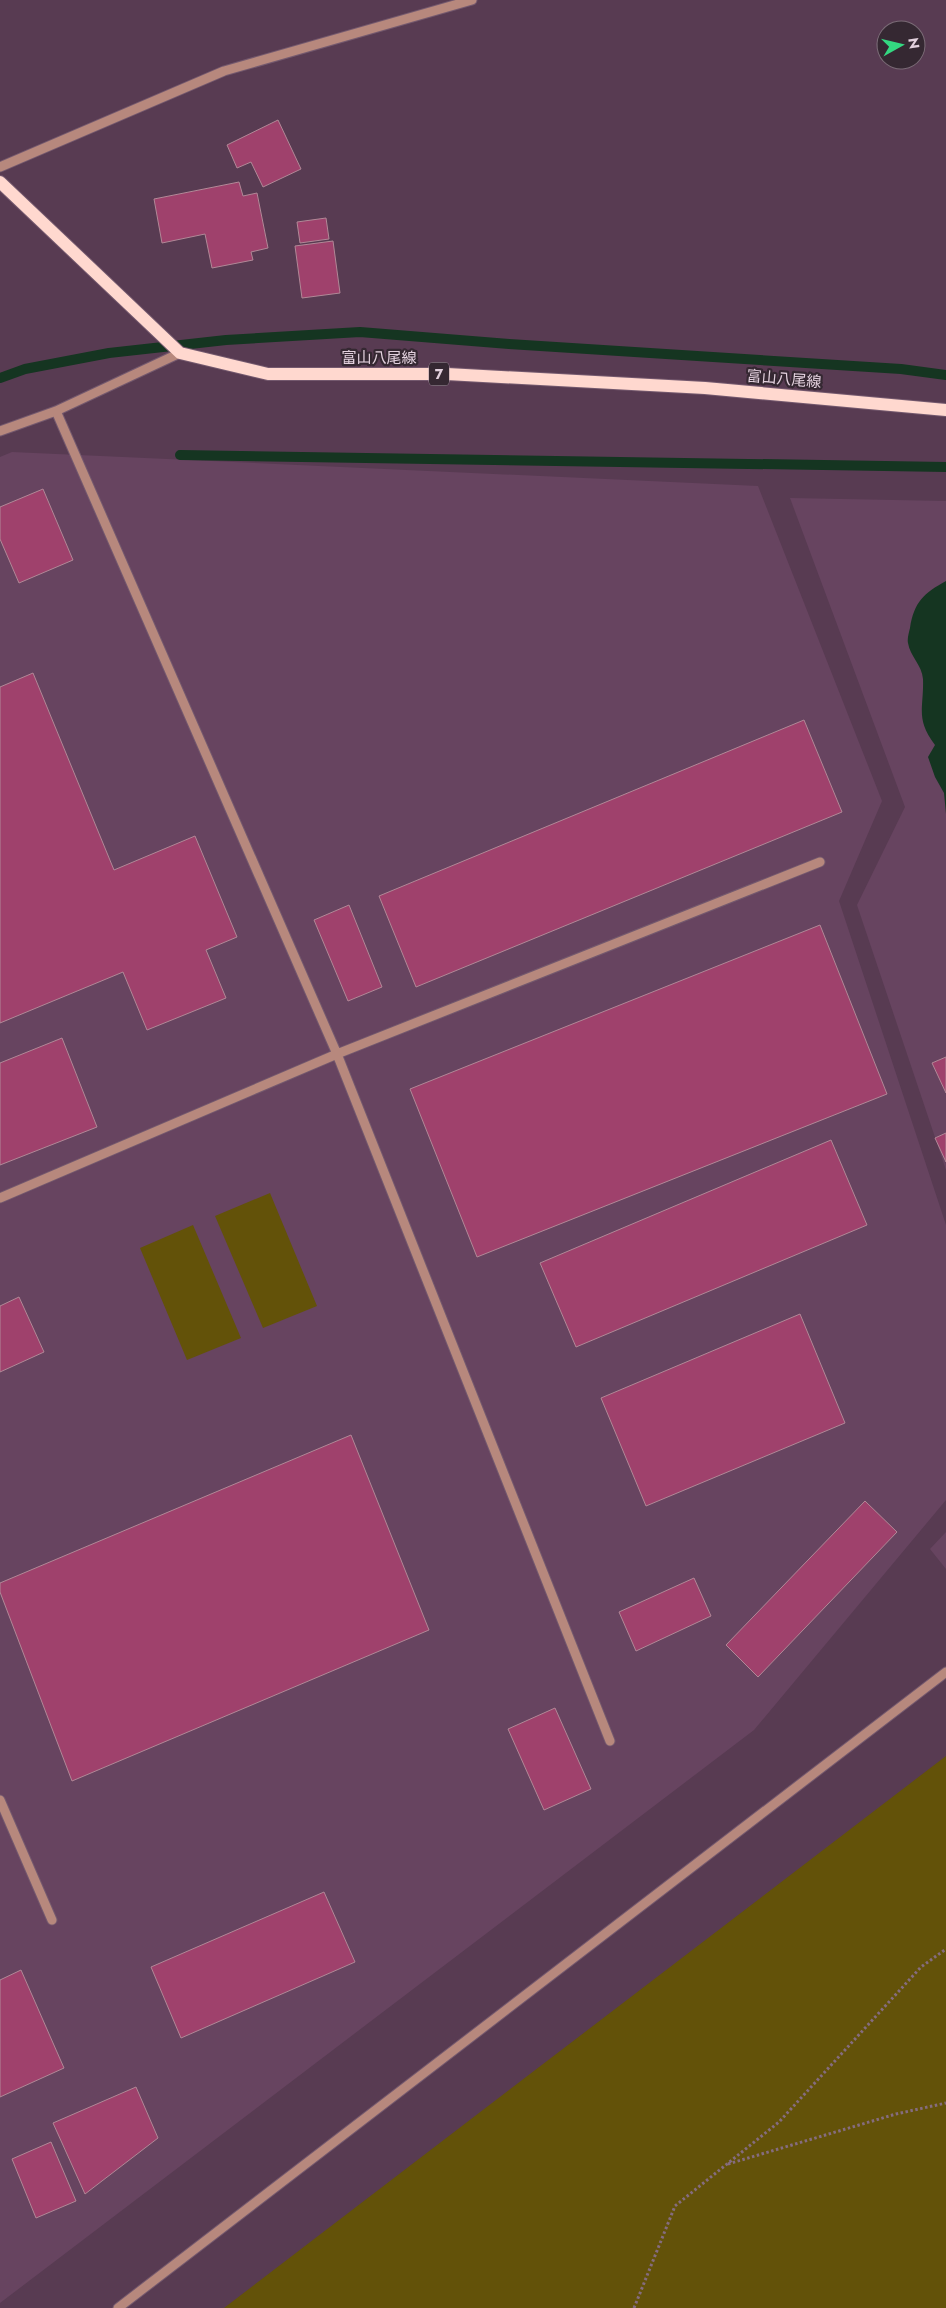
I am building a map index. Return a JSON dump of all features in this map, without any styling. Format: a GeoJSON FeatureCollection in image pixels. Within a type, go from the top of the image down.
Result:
{"type":"FeatureCollection","features":[{"type":"Feature","properties":{"kind":"main road"},"geometry":{"type":"LineString","coordinates":[[0,182],[180,353]]}},
{"type":"Feature","properties":{"kind":"main road","name":"富山八尾線"},"geometry":{"type":"LineString","coordinates":[[180,353],[268,374],[467,375],[705,388],[946,410]]}},
{"type":"Feature","properties":{"kind":"street"},"geometry":{"type":"LineString","coordinates":[[0,166],[224,71],[472,0]]}},
{"type":"Feature","properties":{"kind":"street"},"geometry":{"type":"LineString","coordinates":[[0,431],[56,411],[180,353]]}},
{"type":"Feature","properties":{"kind":"street"},"geometry":{"type":"LineString","coordinates":[[56,411],[337,1054],[610,1741]]}},
{"type":"Feature","properties":{"kind":"street"},"geometry":{"type":"LineString","coordinates":[[0,1198],[337,1054],[820,862]]}},
{"type":"Feature","properties":{"kind":"street"},"geometry":{"type":"LineString","coordinates":[[118,2308],[946,1672]]}},
{"type":"Feature","properties":{"kind":"street"},"geometry":{"type":"LineString","coordinates":[[0,1800],[52,1920]]}},
{"type":"Feature","properties":{"kind":"path"},"geometry":{"type":"LineString","coordinates":[[634,2308],[675,2206],[779,2122],[921,1967],[946,1949]]}},
{"type":"Feature","properties":{"kind":"path"},"geometry":{"type":"LineString","coordinates":[[726,2164],[896,2114],[946,2103]]}},
{"type":"Feature","properties":{"kind":"shaded area"},"geometry":{"type":"Polygon","coordinates":[[[12,452],[758,486],[882,801],[839,901],[946,1225],[946,1500],[754,1730],[0,2303],[0,457],[12,452]]]}},
{"type":"Feature","properties":{"kind":"shaded area"},"geometry":{"type":"Polygon","coordinates":[[[790,498],[946,501],[946,1170],[857,905],[905,807],[790,498]]]}},
{"type":"Feature","properties":{"kind":"shaded area"},"geometry":{"type":"Polygon","coordinates":[[[946,581],[946,814],[944,793],[935,777],[928,757],[935,745],[925,728],[923,720],[922,674],[909,648],[908,640],[917,605],[926,594],[946,581]]]}},
{"type":"Feature","properties":{"kind":"shaded area"},"geometry":{"type":"Polygon","coordinates":[[[270,1193],[317,1306],[263,1328],[215,1216],[270,1193]]]}},
{"type":"Feature","properties":{"kind":"shaded area"},"geometry":{"type":"Polygon","coordinates":[[[193,1225],[241,1338],[187,1360],[140,1248],[193,1225]]]}},
{"type":"Feature","properties":{"kind":"shaded area"},"geometry":{"type":"Polygon","coordinates":[[[946,1532],[946,1569],[930,1549],[946,1532]]]}},
{"type":"Feature","properties":{"kind":"shaded area"},"geometry":{"type":"Polygon","coordinates":[[[946,1756],[946,2308],[224,2308],[946,1756]]]}},
{"type":"Feature","properties":{"kind":"building"},"geometry":{"type":"Polygon","coordinates":[[[278,120],[301,169],[263,187],[251,162],[237,168],[227,145],[278,120]]]}},
{"type":"Feature","properties":{"kind":"building"},"geometry":{"type":"Polygon","coordinates":[[[239,182],[243,196],[257,193],[268,248],[251,252],[253,260],[212,268],[205,234],[162,243],[154,199],[239,182]]]}},
{"type":"Feature","properties":{"kind":"building"},"geometry":{"type":"Polygon","coordinates":[[[326,218],[329,239],[300,243],[297,222],[326,218]]]}},
{"type":"Feature","properties":{"kind":"building"},"geometry":{"type":"Polygon","coordinates":[[[333,241],[340,293],[302,298],[295,246],[333,241]]]}},
{"type":"Feature","properties":{"kind":"building"},"geometry":{"type":"Polygon","coordinates":[[[43,489],[73,560],[19,583],[0,539],[0,507],[43,489]]]}},
{"type":"Feature","properties":{"kind":"building"},"geometry":{"type":"Polygon","coordinates":[[[33,673],[114,870],[195,836],[237,937],[206,950],[226,998],[147,1030],[123,972],[0,1023],[0,687],[33,673]]]}},
{"type":"Feature","properties":{"kind":"building"},"geometry":{"type":"Polygon","coordinates":[[[804,720],[842,812],[416,987],[379,896],[804,720]]]}},
{"type":"Feature","properties":{"kind":"building"},"geometry":{"type":"Polygon","coordinates":[[[349,905],[382,987],[348,1001],[314,920],[349,905]]]}},
{"type":"Feature","properties":{"kind":"building"},"geometry":{"type":"Polygon","coordinates":[[[820,925],[887,1094],[477,1257],[410,1089],[820,925]]]}},
{"type":"Feature","properties":{"kind":"building"},"geometry":{"type":"Polygon","coordinates":[[[62,1038],[97,1127],[0,1165],[0,1063],[62,1038]]]}},
{"type":"Feature","properties":{"kind":"building"},"geometry":{"type":"Polygon","coordinates":[[[946,1057],[946,1093],[932,1063],[946,1057]]]}},
{"type":"Feature","properties":{"kind":"building"},"geometry":{"type":"Polygon","coordinates":[[[946,1133],[946,1162],[935,1138],[946,1133]]]}},
{"type":"Feature","properties":{"kind":"building"},"geometry":{"type":"Polygon","coordinates":[[[831,1140],[867,1225],[576,1347],[540,1263],[831,1140]]]}},
{"type":"Feature","properties":{"kind":"building"},"geometry":{"type":"Polygon","coordinates":[[[19,1297],[44,1352],[0,1372],[0,1306],[19,1297]]]}},
{"type":"Feature","properties":{"kind":"building"},"geometry":{"type":"Polygon","coordinates":[[[800,1314],[845,1423],[646,1506],[601,1398],[800,1314]]]}},
{"type":"Feature","properties":{"kind":"building"},"geometry":{"type":"Polygon","coordinates":[[[351,1435],[429,1630],[72,1781],[0,1592],[0,1583],[351,1435]]]}},
{"type":"Feature","properties":{"kind":"building"},"geometry":{"type":"Polygon","coordinates":[[[865,1501],[897,1532],[758,1677],[726,1645],[865,1501]]]}},
{"type":"Feature","properties":{"kind":"building"},"geometry":{"type":"Polygon","coordinates":[[[694,1578],[711,1616],[636,1651],[619,1612],[694,1578]]]}},
{"type":"Feature","properties":{"kind":"building"},"geometry":{"type":"Polygon","coordinates":[[[555,1708],[591,1789],[544,1810],[508,1729],[555,1708]]]}},
{"type":"Feature","properties":{"kind":"building"},"geometry":{"type":"Polygon","coordinates":[[[324,1892],[355,1962],[181,2038],[151,1967],[324,1892]]]}},
{"type":"Feature","properties":{"kind":"building"},"geometry":{"type":"Polygon","coordinates":[[[21,1970],[64,2068],[0,2097],[0,1980],[21,1970]]]}},
{"type":"Feature","properties":{"kind":"building"},"geometry":{"type":"Polygon","coordinates":[[[136,2087],[158,2138],[85,2194],[53,2123],[136,2087]]]}},
{"type":"Feature","properties":{"kind":"building"},"geometry":{"type":"Polygon","coordinates":[[[51,2142],[76,2201],[36,2218],[12,2159],[51,2142]]]}},
{"type":"Feature","properties":{"kind":"waterway"},"geometry":{"type":"LineString","coordinates":[[0,378],[25,369],[109,353],[226,340],[360,332],[509,344],[901,369],[946,375]]}},
{"type":"Feature","properties":{"kind":"waterway"},"geometry":{"type":"LineString","coordinates":[[180,455],[946,467]]}}]}
